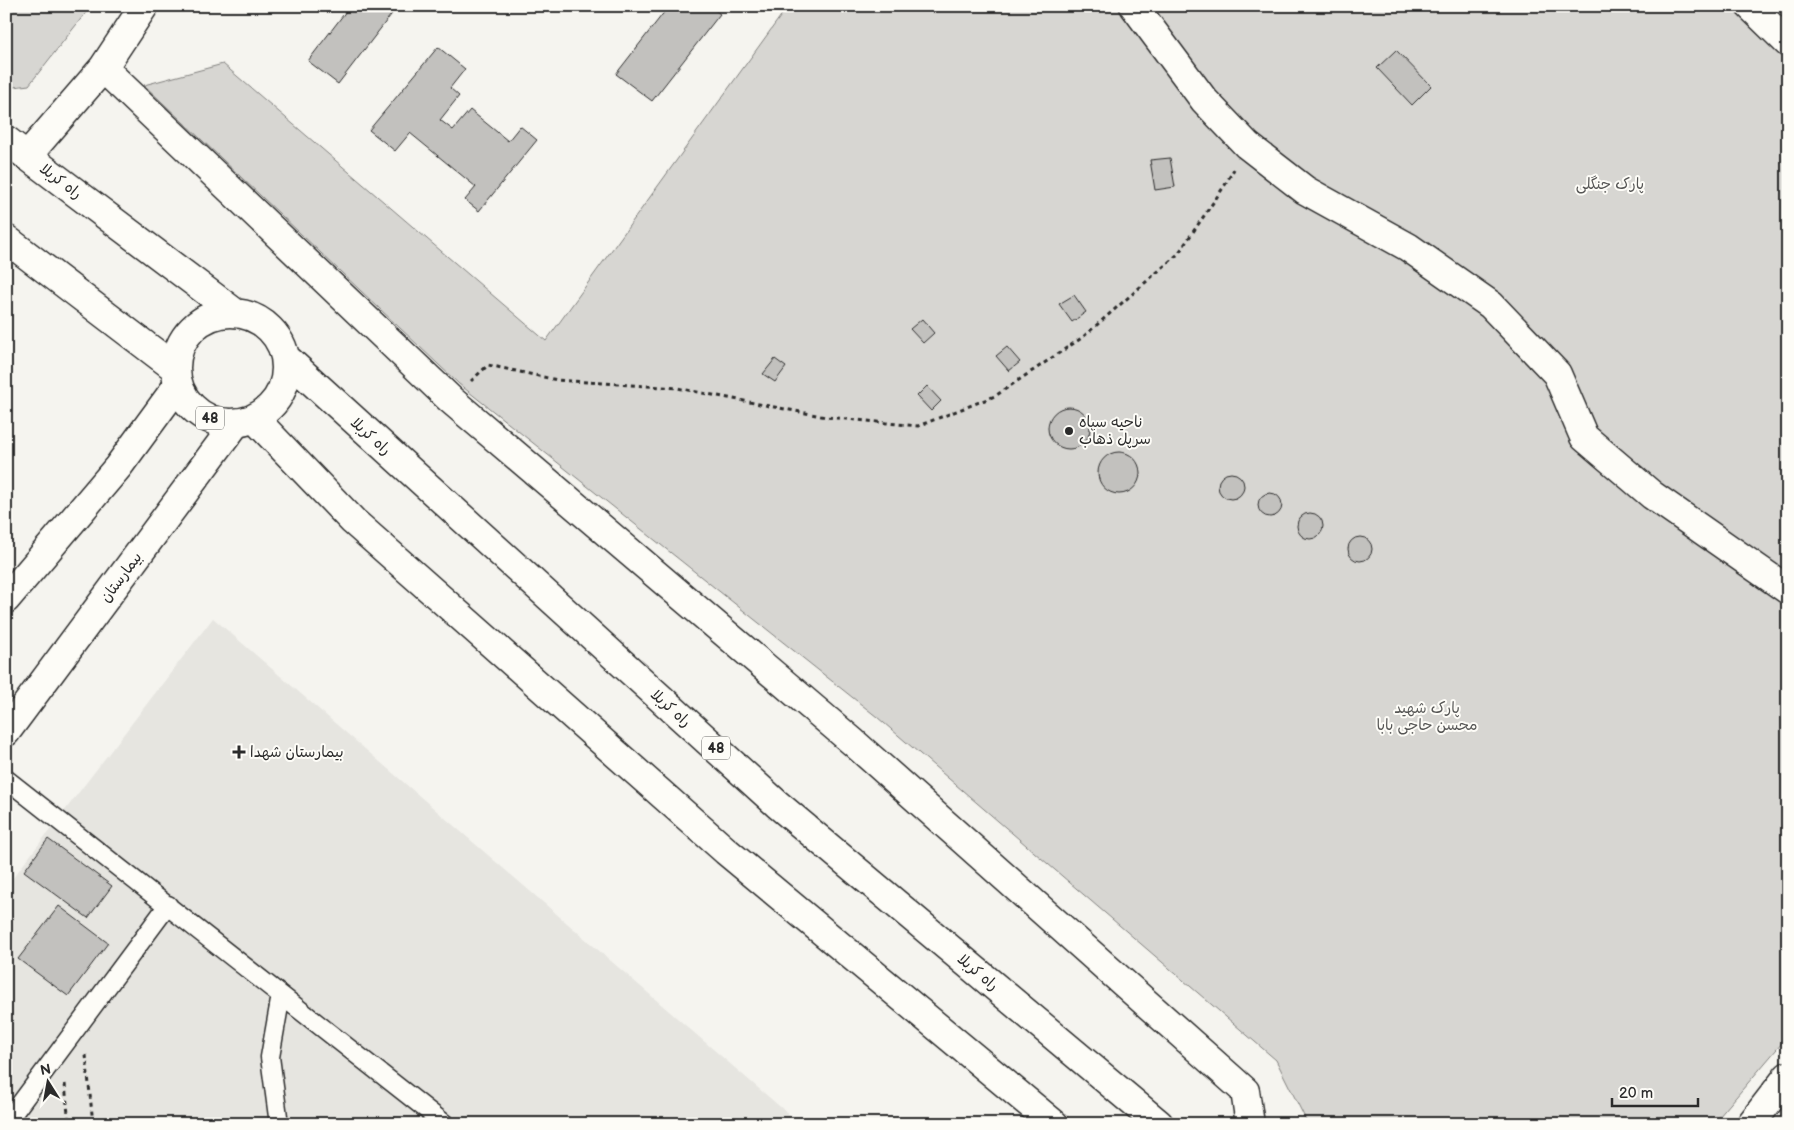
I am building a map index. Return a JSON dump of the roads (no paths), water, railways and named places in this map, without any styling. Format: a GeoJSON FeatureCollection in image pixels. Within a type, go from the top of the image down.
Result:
{"type":"FeatureCollection","features":[{"type":"Feature","properties":{"kind":"main road"},"geometry":{"type":"LineString","coordinates":[[17,148],[103,68],[144,6]]}},
{"type":"Feature","properties":{"kind":"main road"},"geometry":{"type":"LineString","coordinates":[[1134,6],[1204,100],[1246,145],[1305,190],[1408,247],[1491,304],[1556,374],[1584,437],[1652,495],[1788,590]]}},
{"type":"Feature","properties":{"kind":"main road"},"geometry":{"type":"LineString","coordinates":[[1750,6],[1788,43]]}},
{"type":"Feature","properties":{"kind":"main road"},"geometry":{"type":"LineString","coordinates":[[103,68],[451,400],[853,742],[1245,1091],[1250,1124]]}},
{"type":"Feature","properties":{"kind":"main road","name":"راه کربلا"},"geometry":{"type":"LineString","coordinates":[[17,148],[234,312]]}},
{"type":"Feature","properties":{"kind":"main road","name":"48"},"geometry":{"type":"LineString","coordinates":[[6,239],[177,376]]}},
{"type":"Feature","properties":{"kind":"main road","name":"48"},"geometry":{"type":"LineString","coordinates":[[234,312],[252,316],[268,326],[279,340],[285,357],[286,376],[280,393],[269,408],[245,420],[218,422],[201,414],[187,402],[177,376],[178,350],[186,334],[200,322],[216,314],[234,312]]}},
{"type":"Feature","properties":{"kind":"main road","name":"راه کربلا"},"geometry":{"type":"LineString","coordinates":[[285,357],[777,804],[1159,1124]]}},
{"type":"Feature","properties":{"kind":"main road"},"geometry":{"type":"LineString","coordinates":[[6,599],[118,467],[177,376]]}},
{"type":"Feature","properties":{"kind":"main road"},"geometry":{"type":"LineString","coordinates":[[245,420],[353,521],[726,851],[1054,1124]]}},
{"type":"Feature","properties":{"kind":"main road","name":"بیمارستان"},"geometry":{"type":"LineString","coordinates":[[6,732],[245,420]]}},
{"type":"Feature","properties":{"kind":"main road"},"geometry":{"type":"LineString","coordinates":[[1751,1124],[1788,1076]]}},
{"type":"Feature","properties":{"kind":"lane"},"geometry":{"type":"LineString","coordinates":[[6,779],[445,1124]]}},
{"type":"Feature","properties":{"kind":"lane"},"geometry":{"type":"LineString","coordinates":[[6,1123],[168,906]]}},
{"type":"Feature","properties":{"kind":"lane"},"geometry":{"type":"LineString","coordinates":[[279,1124],[270,1057],[281,995]]}},
{"type":"Feature","properties":{"kind":"place","name":"ناحیه سپاه سرپل ذهاب"},"geometry":{"type":"Point","coordinates":[1069,431]}},
{"type":"Feature","properties":{"kind":"place","name":"بیمارستان شهدا"},"geometry":{"type":"Point","coordinates":[239,752]}},
{"type":"Feature","properties":{"kind":"park label","name":"پارک جنگلی"},"geometry":{"type":"Point","coordinates":[1610,184]}},
{"type":"Feature","properties":{"kind":"park label","name":"پارک شهید محسن حاجی بابا"},"geometry":{"type":"Point","coordinates":[1427,716]}}]}
